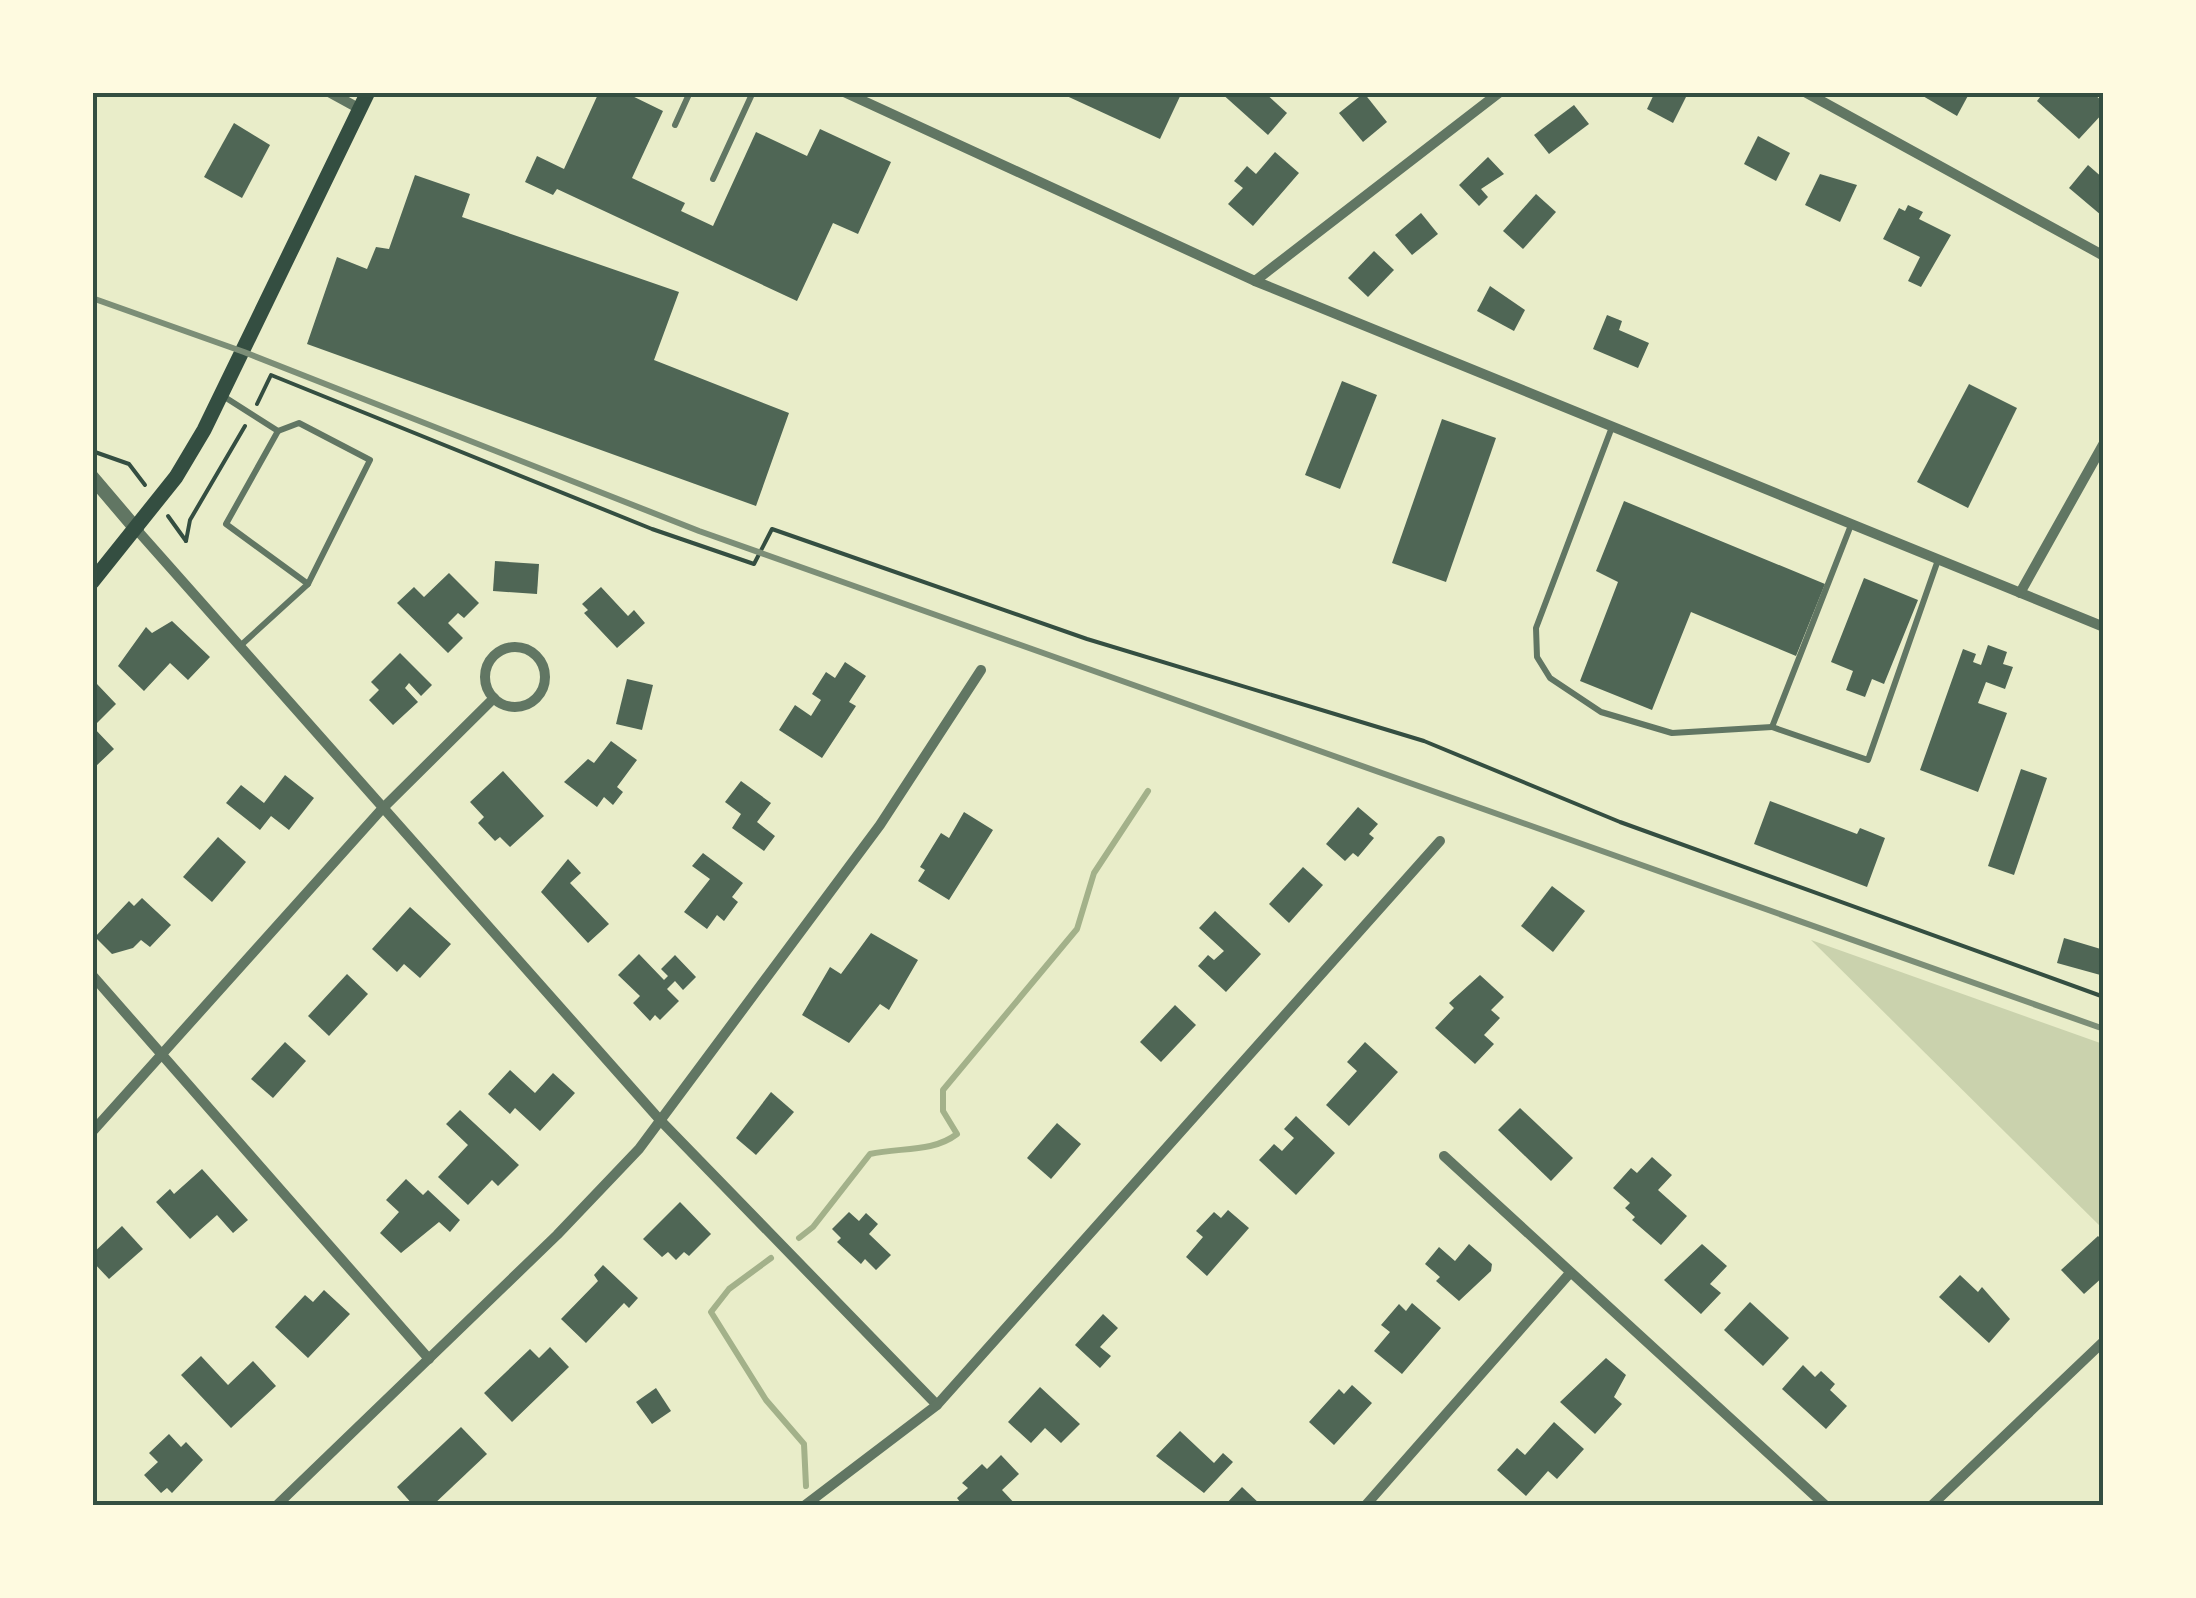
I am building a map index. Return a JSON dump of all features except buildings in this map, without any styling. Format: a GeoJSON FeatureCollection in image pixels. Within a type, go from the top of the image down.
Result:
{"type":"FeatureCollection","features":[{"type":"Feature","properties":{"kind":"main road"},"geometry":{"type":"LineString","coordinates":[[92,582],[176,477],[222,396],[368,92]]}},
{"type":"Feature","properties":{"kind":"street"},"geometry":{"type":"LineString","coordinates":[[329,92],[360,110]]}},
{"type":"Feature","properties":{"kind":"street"},"geometry":{"type":"LineString","coordinates":[[844,92],[1254,281],[2104,627]]}},
{"type":"Feature","properties":{"kind":"street"},"geometry":{"type":"LineString","coordinates":[[1254,281],[1500,92]]}},
{"type":"Feature","properties":{"kind":"street"},"geometry":{"type":"LineString","coordinates":[[1805,92],[2104,256]]}},
{"type":"Feature","properties":{"kind":"street"},"geometry":{"type":"LineString","coordinates":[[2020,593],[2104,443]]}},
{"type":"Feature","properties":{"kind":"street"},"geometry":{"type":"LineString","coordinates":[[92,477],[381,810],[660,1120],[937,1405]]}},
{"type":"Feature","properties":{"kind":"street"},"geometry":{"type":"LineString","coordinates":[[516,648],[535,656],[544,672],[536,698],[520,707],[494,698],[485,680],[490,660],[516,648]]}},
{"type":"Feature","properties":{"kind":"street"},"geometry":{"type":"LineString","coordinates":[[276,1506],[558,1235],[660,1120],[880,825],[981,670]]}},
{"type":"Feature","properties":{"kind":"street"},"geometry":{"type":"LineString","coordinates":[[92,1132],[165,1056],[381,810],[494,698]]}},
{"type":"Feature","properties":{"kind":"street"},"geometry":{"type":"LineString","coordinates":[[804,1506],[937,1405],[1440,840]]}},
{"type":"Feature","properties":{"kind":"street"},"geometry":{"type":"LineString","coordinates":[[92,975],[429,1359]]}},
{"type":"Feature","properties":{"kind":"street"},"geometry":{"type":"LineString","coordinates":[[1444,1156],[1826,1506]]}},
{"type":"Feature","properties":{"kind":"street"},"geometry":{"type":"LineString","coordinates":[[1365,1506],[1570,1272]]}},
{"type":"Feature","properties":{"kind":"street"},"geometry":{"type":"LineString","coordinates":[[1931,1506],[2104,1341]]}},
{"type":"Feature","properties":{"kind":"lane"},"geometry":{"type":"LineString","coordinates":[[674,125],[690,92]]}},
{"type":"Feature","properties":{"kind":"lane"},"geometry":{"type":"LineString","coordinates":[[713,178],[754,92]]}},
{"type":"Feature","properties":{"kind":"lane"},"geometry":{"type":"LineString","coordinates":[[222,396],[278,431]]}},
{"type":"Feature","properties":{"kind":"lane"},"geometry":{"type":"LineString","coordinates":[[239,647],[308,584],[370,460],[300,423],[278,431],[226,524],[308,584]]}},
{"type":"Feature","properties":{"kind":"lane"},"geometry":{"type":"LineString","coordinates":[[1612,427],[1536,628],[1537,657],[1569,694],[1601,712],[1672,734],[1772,728],[1868,760],[1938,560]]}},
{"type":"Feature","properties":{"kind":"lane"},"geometry":{"type":"LineString","coordinates":[[1772,728],[1851,524]]}},
{"type":"Feature","properties":{"kind":"path"},"geometry":{"type":"LineString","coordinates":[[186,541],[190,520],[271,375],[652,530],[754,564],[772,529],[1087,638],[1424,742],[1620,822],[2104,997]]}},
{"type":"Feature","properties":{"kind":"path"},"geometry":{"type":"LineString","coordinates":[[92,452],[129,464]]}},
{"type":"Feature","properties":{"kind":"green space"},"geometry":{"type":"Polygon","coordinates":[[[1811,940],[2103,1044],[2103,1229],[1811,940]]]}},
{"type":"Feature","properties":{"kind":"waterway"},"geometry":{"type":"LineString","coordinates":[[799,1238],[813,1227],[870,1154],[926,1147],[957,1134],[943,1111],[943,1090],[1077,929],[1094,873],[1148,791]]}},
{"type":"Feature","properties":{"kind":"waterway"},"geometry":{"type":"LineString","coordinates":[[771,1258],[729,1289],[711,1312],[766,1400],[804,1444],[806,1486]]}},
{"type":"Feature","properties":{"kind":"railway"},"geometry":{"type":"LineString","coordinates":[[92,298],[244,352],[699,531],[2104,1029]]}}]}
